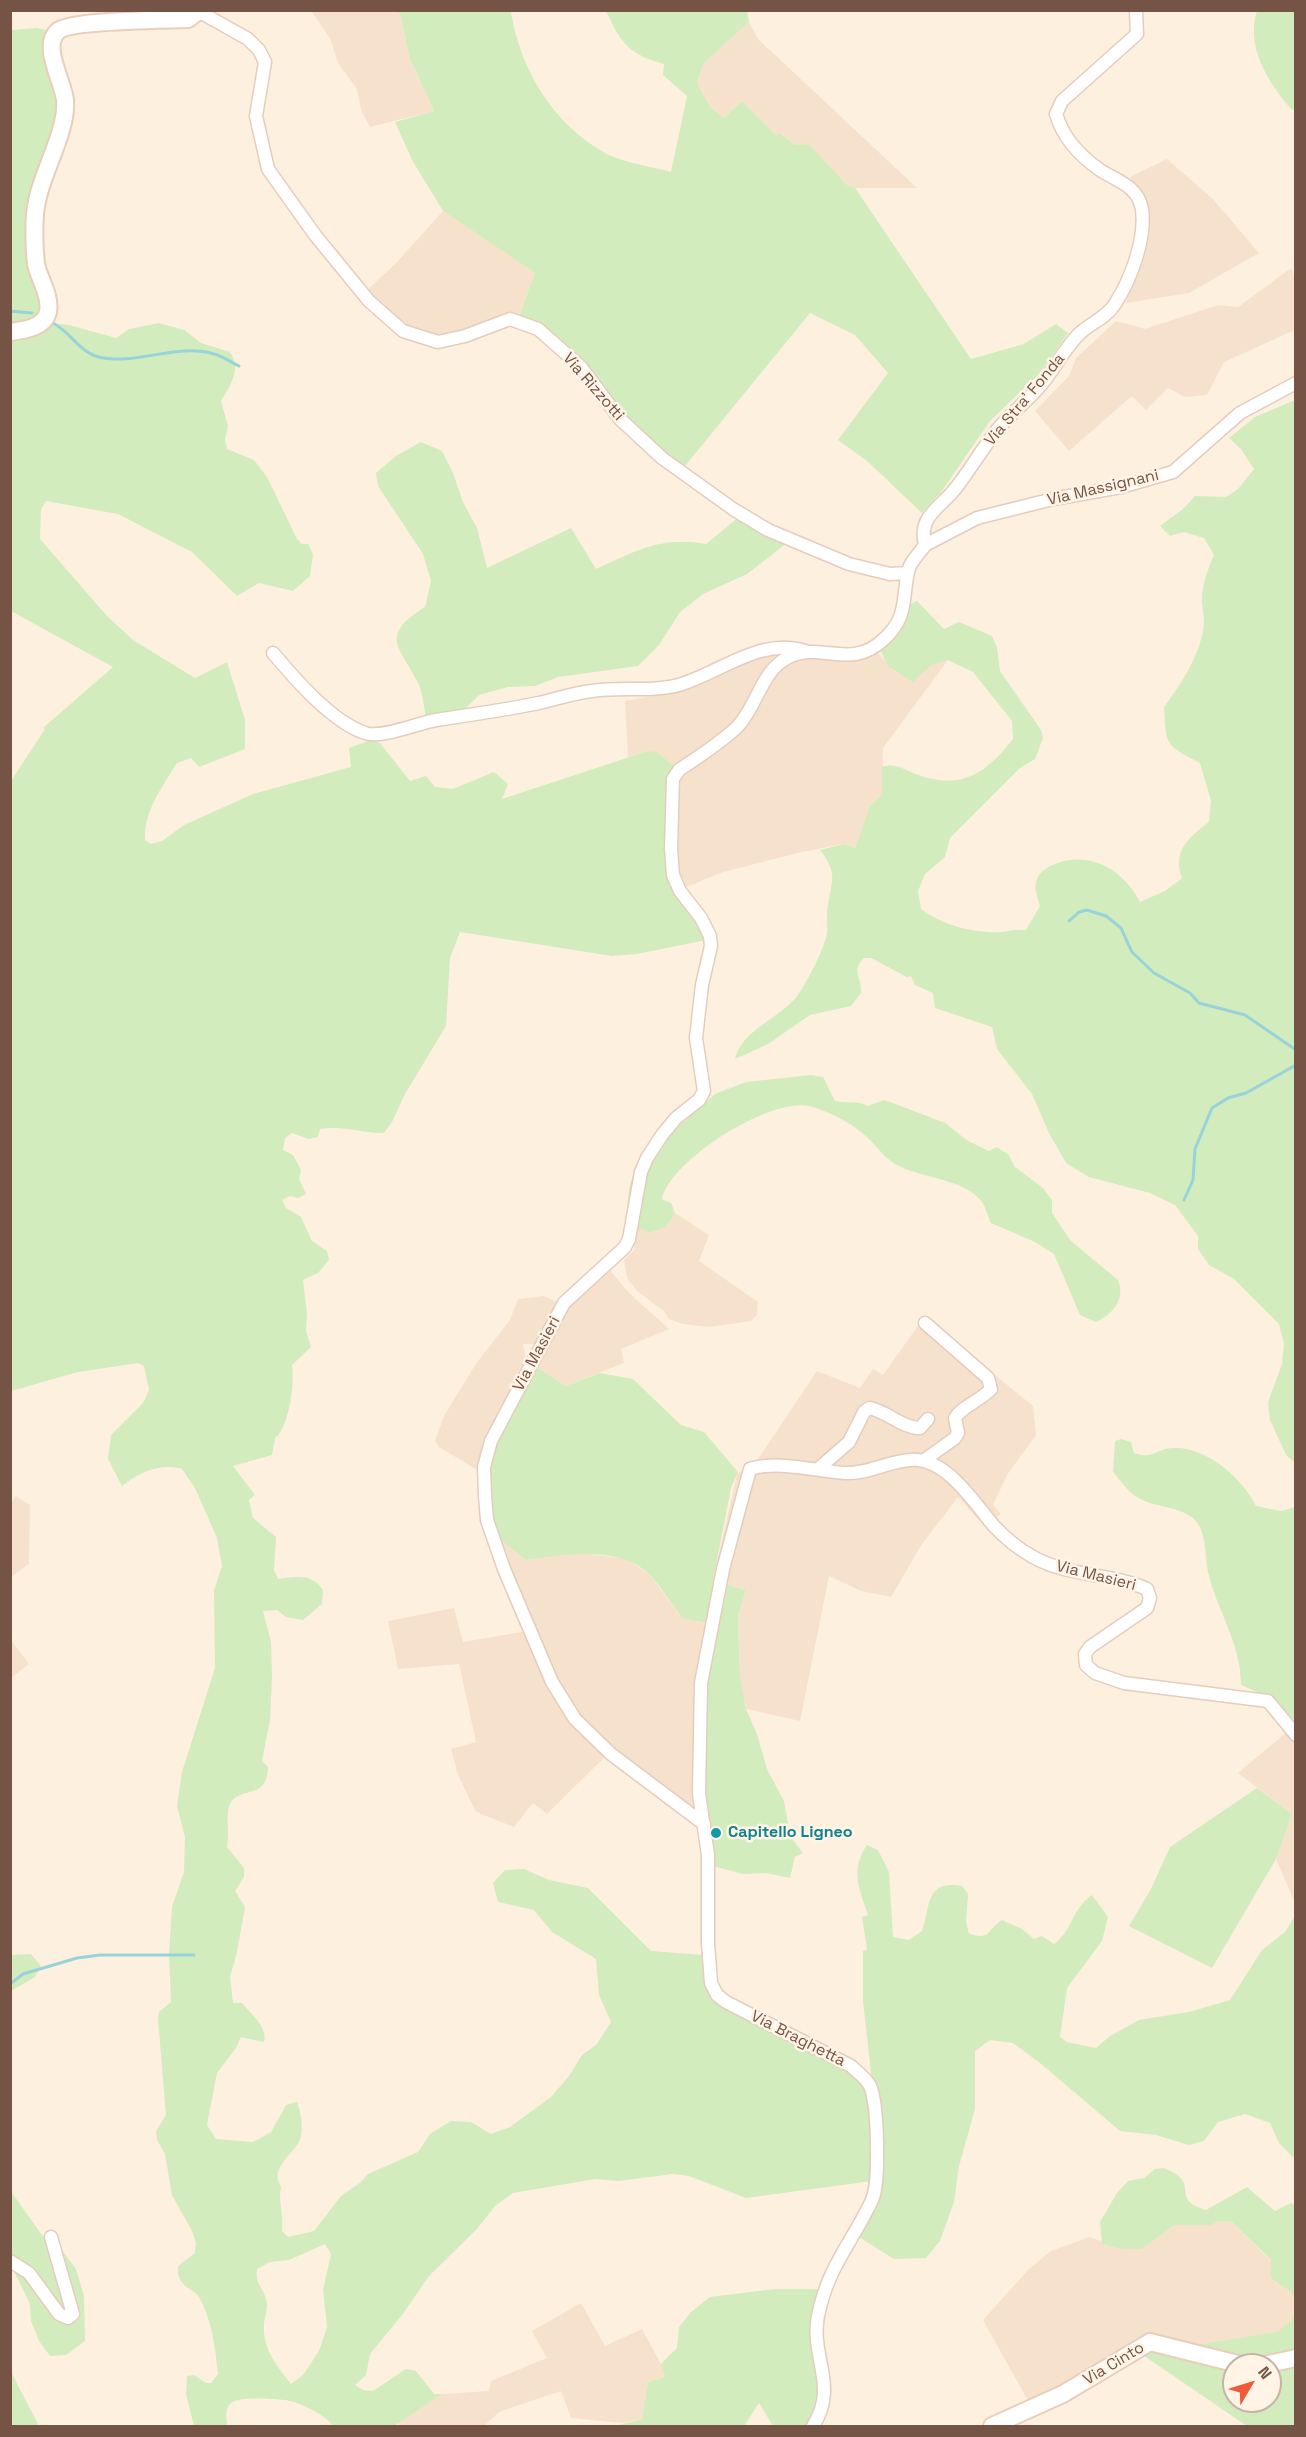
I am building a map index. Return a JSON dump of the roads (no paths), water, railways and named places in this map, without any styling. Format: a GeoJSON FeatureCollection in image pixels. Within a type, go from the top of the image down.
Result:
{"type":"FeatureCollection","features":[{"type":"Feature","properties":{"kind":"street","name":"Via Stra' Fonda"},"geometry":{"type":"LineString","coordinates":[[907,573],[925,545],[923,527],[931,514],[954,490],[996,431],[1038,388],[1080,333],[1100,321],[1114,306],[1123,290],[1140,240],[1142,209],[1137,196],[1128,185],[1100,169],[1062,133],[1056,114],[1062,101],[1137,34],[1136,10]]}},
{"type":"Feature","properties":{"kind":"street"},"geometry":{"type":"LineString","coordinates":[[10,332],[40,324],[48,314],[48,300],[36,265],[34,234],[38,202],[65,114],[63,91],[52,51],[52,41],[57,32],[62,28],[92,24],[188,19],[200,11]]}},
{"type":"Feature","properties":{"kind":"street","name":"Via Rizzotti"},"geometry":{"type":"LineString","coordinates":[[200,11],[248,39],[259,50],[265,62],[256,116],[268,169],[315,235],[369,301],[403,331],[438,342],[465,336],[510,319],[538,329],[581,368],[620,419],[662,458],[733,509],[768,530],[849,564],[890,574],[907,573]]}},
{"type":"Feature","properties":{"kind":"street","name":"Via Massignani"},"geometry":{"type":"LineString","coordinates":[[925,545],[977,518],[1053,499],[1121,487],[1173,472],[1240,413],[1296,383]]}},
{"type":"Feature","properties":{"kind":"street"},"geometry":{"type":"LineString","coordinates":[[273,653],[305,689],[345,723],[366,734],[377,735],[417,723],[540,703],[592,691],[621,688],[660,690],[710,674],[774,646],[834,656],[853,655],[874,648],[886,638],[905,608],[907,573]]}},
{"type":"Feature","properties":{"kind":"street","name":"Via Masieri"},"geometry":{"type":"LineString","coordinates":[[704,1824],[611,1754],[575,1719],[552,1682],[504,1569],[487,1521],[484,1467],[495,1435],[564,1303],[616,1257],[629,1239],[641,1172],[656,1143],[676,1118],[699,1100],[704,1091],[696,1038],[702,985],[711,946],[710,936],[701,918],[680,891],[672,875],[670,849],[674,779],[679,770],[740,724],[774,666],[788,657],[805,651]]}},
{"type":"Feature","properties":{"kind":"street"},"geometry":{"type":"LineString","coordinates":[[704,1824],[699,1794],[701,1683],[723,1569],[745,1480],[750,1469],[760,1466],[865,1473],[911,1460],[923,1461],[955,1438],[958,1433],[954,1418],[959,1411],[981,1400],[992,1389],[988,1378],[925,1323]]}},
{"type":"Feature","properties":{"kind":"street"},"geometry":{"type":"LineString","coordinates":[[818,1469],[849,1442],[864,1412],[869,1408],[877,1409],[913,1428],[920,1428],[928,1419]]}},
{"type":"Feature","properties":{"kind":"street","name":"Via Masieri"},"geometry":{"type":"LineString","coordinates":[[923,1461],[957,1481],[994,1526],[1035,1558],[1075,1573],[1131,1582],[1147,1589],[1150,1598],[1147,1608],[1090,1647],[1085,1654],[1086,1665],[1095,1673],[1124,1683],[1268,1701],[1296,1735]]}},
{"type":"Feature","properties":{"kind":"street","name":"Via Braghetta"},"geometry":{"type":"LineString","coordinates":[[704,1824],[708,1855],[708,1943],[711,1983],[717,1995],[807,2045],[851,2066],[870,2087],[877,2146],[876,2183],[873,2198],[837,2258],[821,2302],[816,2335],[826,2383],[821,2414],[813,2427]]}},
{"type":"Feature","properties":{"kind":"street"},"geometry":{"type":"LineString","coordinates":[[10,2261],[29,2273],[59,2314],[68,2318],[73,2313],[51,2237]]}},
{"type":"Feature","properties":{"kind":"street","name":"Via Cinto"},"geometry":{"type":"LineString","coordinates":[[992,2427],[1063,2394],[1150,2342],[1222,2360]]}},
{"type":"Feature","properties":{"kind":"waterway"},"geometry":{"type":"LineString","coordinates":[[10,311],[32,313]]}},
{"type":"Feature","properties":{"kind":"waterway"},"geometry":{"type":"LineString","coordinates":[[51,322],[82,348],[103,358],[131,358],[200,351],[217,355],[239,366]]}},
{"type":"Feature","properties":{"kind":"waterway"},"geometry":{"type":"LineString","coordinates":[[1069,921],[1079,912],[1087,910],[1106,916],[1121,928],[1132,952],[1154,973],[1190,993],[1199,1003],[1245,1015],[1296,1050]]}},
{"type":"Feature","properties":{"kind":"waterway"},"geometry":{"type":"LineString","coordinates":[[1184,1200],[1193,1180],[1195,1149],[1212,1108],[1228,1098],[1246,1093],[1296,1065]]}},
{"type":"Feature","properties":{"kind":"waterway"},"geometry":{"type":"LineString","coordinates":[[10,1984],[23,1974],[77,1958],[100,1955],[194,1955]]}},
{"type":"Feature","properties":{"kind":"place","name":"Capitello Ligneo"},"geometry":{"type":"Point","coordinates":[716,1833]}}]}
